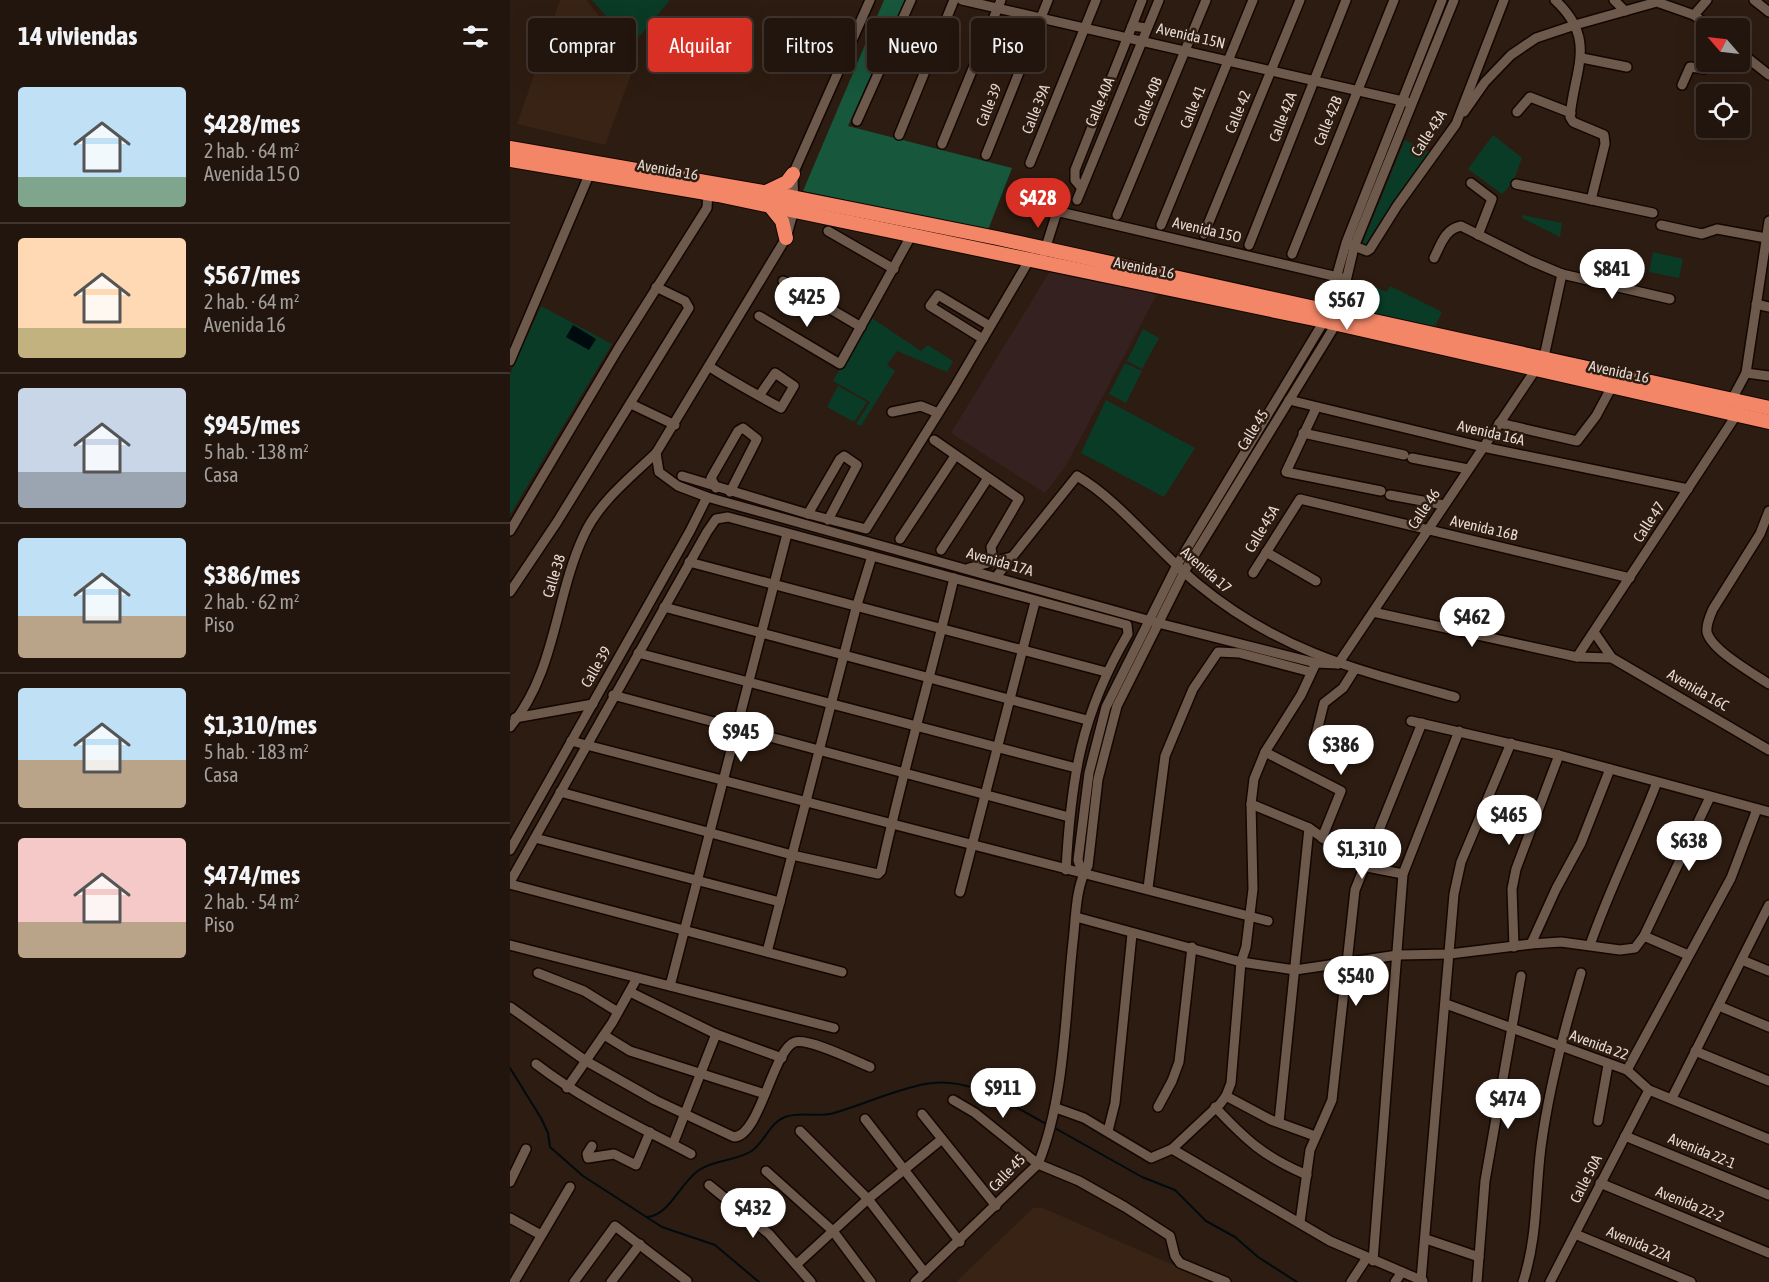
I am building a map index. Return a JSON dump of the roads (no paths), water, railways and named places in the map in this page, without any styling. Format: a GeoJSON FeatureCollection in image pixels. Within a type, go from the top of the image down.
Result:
{"type":"FeatureCollection","features":[{"type":"Feature","properties":{"kind":"highway","name":"Avenida 16"},"geometry":{"type":"LineString","coordinates":[[510,148],[708,193],[767,199]]}},
{"type":"Feature","properties":{"kind":"highway","name":"Avenida 16"},"geometry":{"type":"LineString","coordinates":[[510,160],[592,168],[1040,247],[1332,316],[1534,371],[1769,422]]}},
{"type":"Feature","properties":{"kind":"highway"},"geometry":{"type":"LineString","coordinates":[[786,238],[782,221],[767,199],[793,174]]}},
{"type":"Feature","properties":{"kind":"highway","name":"Avenida 16"},"geometry":{"type":"LineString","coordinates":[[793,204],[912,236],[1035,262],[1544,357],[1769,408]]}},
{"type":"Feature","properties":{"kind":"street"},"geometry":{"type":"LineString","coordinates":[[793,174],[870,0]]}},
{"type":"Feature","properties":{"kind":"street"},"geometry":{"type":"LineString","coordinates":[[857,121],[911,0]]}},
{"type":"Feature","properties":{"kind":"street"},"geometry":{"type":"LineString","coordinates":[[899,135],[954,0]]}},
{"type":"Feature","properties":{"kind":"street","name":"Avenida 15N"},"geometry":{"type":"LineString","coordinates":[[962,0],[999,4],[1041,18]]}},
{"type":"Feature","properties":{"kind":"street","name":"Calle 39"},"geometry":{"type":"LineString","coordinates":[[1041,18],[1048,0]]}},
{"type":"Feature","properties":{"kind":"street","name":"Calle 39A"},"geometry":{"type":"LineString","coordinates":[[1030,163],[1096,0]]}},
{"type":"Feature","properties":{"kind":"street"},"geometry":{"type":"LineString","coordinates":[[1142,0],[1132,26],[1147,28]]}},
{"type":"Feature","properties":{"kind":"street","name":"Calle 40A"},"geometry":{"type":"LineString","coordinates":[[1077,200],[1159,0]]}},
{"type":"Feature","properties":{"kind":"street","name":"Calle 40B"},"geometry":{"type":"LineString","coordinates":[[1117,215],[1206,0]]}},
{"type":"Feature","properties":{"kind":"street","name":"Calle 41"},"geometry":{"type":"LineString","coordinates":[[1161,225],[1253,0]]}},
{"type":"Feature","properties":{"kind":"street","name":"Calle 42"},"geometry":{"type":"LineString","coordinates":[[1204,234],[1299,0]]}},
{"type":"Feature","properties":{"kind":"street","name":"Calle 42A"},"geometry":{"type":"LineString","coordinates":[[1249,245],[1346,0]]}},
{"type":"Feature","properties":{"kind":"street","name":"Calle 42B"},"geometry":{"type":"LineString","coordinates":[[1292,254],[1394,0]]}},
{"type":"Feature","properties":{"kind":"street","name":"Calle 45"},"geometry":{"type":"LineString","coordinates":[[1083,875],[1078,860],[1092,753],[1106,707],[1148,620],[1289,400],[1332,316],[1350,245],[1401,101],[1442,0]]}},
{"type":"Feature","properties":{"kind":"street","name":"Calle 45"},"geometry":{"type":"LineString","coordinates":[[1350,245],[1454,0]]}},
{"type":"Feature","properties":{"kind":"street","name":"Calle 43A"},"geometry":{"type":"LineString","coordinates":[[1350,245],[1367,251],[1371,249],[1397,206],[1456,124],[1504,0]]}},
{"type":"Feature","properties":{"kind":"street"},"geometry":{"type":"LineString","coordinates":[[1554,0],[1567,11],[1575,25],[1582,58],[1571,113],[1573,122],[1604,135],[1605,144],[1592,200]]}},
{"type":"Feature","properties":{"kind":"street"},"geometry":{"type":"LineString","coordinates":[[1614,0],[1625,11]]}},
{"type":"Feature","properties":{"kind":"street"},"geometry":{"type":"LineString","coordinates":[[1694,15],[1707,0]]}},
{"type":"Feature","properties":{"kind":"street"},"geometry":{"type":"LineString","coordinates":[[1754,0],[1769,12]]}},
{"type":"Feature","properties":{"kind":"street"},"geometry":{"type":"LineString","coordinates":[[1456,124],[1485,82],[1511,55],[1536,38],[1656,1],[1698,18]]}},
{"type":"Feature","properties":{"kind":"street"},"geometry":{"type":"LineString","coordinates":[[942,144],[999,4]]}},
{"type":"Feature","properties":{"kind":"street","name":"Avenida 15N"},"geometry":{"type":"LineString","coordinates":[[1045,19],[1412,103]]}},
{"type":"Feature","properties":{"kind":"street","name":"Calle 40A"},"geometry":{"type":"LineString","coordinates":[[1081,187],[1075,180],[1075,170],[1132,26]]}},
{"type":"Feature","properties":{"kind":"street"},"geometry":{"type":"LineString","coordinates":[[1582,58],[1627,67]]}},
{"type":"Feature","properties":{"kind":"street"},"geometry":{"type":"LineString","coordinates":[[1750,60],[1769,75]]}},
{"type":"Feature","properties":{"kind":"street"},"geometry":{"type":"LineString","coordinates":[[1682,85],[1690,67],[1696,68]]}},
{"type":"Feature","properties":{"kind":"street","name":"Calle 39"},"geometry":{"type":"LineString","coordinates":[[986,155],[1019,72]]}},
{"type":"Feature","properties":{"kind":"street"},"geometry":{"type":"LineString","coordinates":[[1517,112],[1532,97],[1571,113]]}},
{"type":"Feature","properties":{"kind":"street"},"geometry":{"type":"LineString","coordinates":[[1098,114],[1110,118]]}},
{"type":"Feature","properties":{"kind":"street"},"geometry":{"type":"LineString","coordinates":[[511,358],[592,168]]}},
{"type":"Feature","properties":{"kind":"street","name":"Calle 38"},"geometry":{"type":"LineString","coordinates":[[510,727],[544,665],[584,535],[598,511],[656,453],[786,238],[793,204],[793,174]]}},
{"type":"Feature","properties":{"kind":"street"},"geometry":{"type":"LineString","coordinates":[[1471,183],[1492,199],[1478,235]]}},
{"type":"Feature","properties":{"kind":"street"},"geometry":{"type":"LineString","coordinates":[[1516,184],[1653,213]]}},
{"type":"Feature","properties":{"kind":"street"},"geometry":{"type":"LineString","coordinates":[[510,531],[656,287],[707,208],[708,193]]}},
{"type":"Feature","properties":{"kind":"street","name":"Avenida 15O"},"geometry":{"type":"LineString","coordinates":[[1040,247],[1056,215],[1060,212],[1341,277]]}},
{"type":"Feature","properties":{"kind":"street"},"geometry":{"type":"LineString","coordinates":[[1769,221],[1746,373],[1769,376]]}},
{"type":"Feature","properties":{"kind":"street"},"geometry":{"type":"LineString","coordinates":[[1661,225],[1702,234],[1717,229],[1766,244]]}},
{"type":"Feature","properties":{"kind":"street"},"geometry":{"type":"LineString","coordinates":[[1434,258],[1444,237],[1461,226],[1562,274],[1670,299]]}},
{"type":"Feature","properties":{"kind":"street"},"geometry":{"type":"LineString","coordinates":[[828,231],[894,269]]}},
{"type":"Feature","properties":{"kind":"street"},"geometry":{"type":"LineString","coordinates":[[759,316],[840,364],[912,236]]}},
{"type":"Feature","properties":{"kind":"street"},"geometry":{"type":"LineString","coordinates":[[682,476],[716,488],[866,529],[990,326],[1035,262],[1040,247]]}},
{"type":"Feature","properties":{"kind":"street"},"geometry":{"type":"LineString","coordinates":[[1544,357],[1562,274]]}},
{"type":"Feature","properties":{"kind":"street"},"geometry":{"type":"LineString","coordinates":[[783,281],[861,327]]}},
{"type":"Feature","properties":{"kind":"street"},"geometry":{"type":"LineString","coordinates":[[510,592],[631,404],[689,308],[685,301],[656,287]]}},
{"type":"Feature","properties":{"kind":"street"},"geometry":{"type":"LineString","coordinates":[[983,339],[931,307],[936,296],[990,326]]}},
{"type":"Feature","properties":{"kind":"street"},"geometry":{"type":"LineString","coordinates":[[1756,304],[1769,307]]}},
{"type":"Feature","properties":{"kind":"street"},"geometry":{"type":"LineString","coordinates":[[951,320],[960,308]]}},
{"type":"Feature","properties":{"kind":"street","name":"Calle 45"},"geometry":{"type":"LineString","coordinates":[[915,1282],[960,1242],[1038,1164],[1049,1138],[1056,1108],[1076,918],[1083,875],[1088,866],[1098,779],[1107,736],[1117,706],[1158,623],[1181,569],[1332,316]]}},
{"type":"Feature","properties":{"kind":"street","name":"Calle 46"},"geometry":{"type":"LineString","coordinates":[[1338,664],[1544,357]]}},
{"type":"Feature","properties":{"kind":"street"},"geometry":{"type":"LineString","coordinates":[[710,367],[759,396]]}},
{"type":"Feature","properties":{"kind":"street","name":"Calle 47"},"geometry":{"type":"LineString","coordinates":[[1577,657],[1688,489],[1738,400],[1746,373]]}},
{"type":"Feature","properties":{"kind":"street"},"geometry":{"type":"LineString","coordinates":[[1499,423],[1577,441],[1596,416],[1611,388]]}},
{"type":"Feature","properties":{"kind":"street","name":"Avenida 16A"},"geometry":{"type":"LineString","coordinates":[[1289,400],[1483,447],[1688,489]]}},
{"type":"Feature","properties":{"kind":"street"},"geometry":{"type":"LineString","coordinates":[[631,404],[675,425]]}},
{"type":"Feature","properties":{"kind":"street"},"geometry":{"type":"LineString","coordinates":[[892,412],[921,406],[938,412]]}},
{"type":"Feature","properties":{"kind":"street"},"geometry":{"type":"LineString","coordinates":[[1316,408],[1286,472],[1380,491]]}},
{"type":"Feature","properties":{"kind":"street"},"geometry":{"type":"LineString","coordinates":[[716,488],[711,478],[738,431],[742,428],[757,439],[730,492]]}},
{"type":"Feature","properties":{"kind":"street"},"geometry":{"type":"LineString","coordinates":[[1304,433],[1468,469]]}},
{"type":"Feature","properties":{"kind":"street"},"geometry":{"type":"LineString","coordinates":[[934,440],[1019,499],[991,547],[993,562]]}},
{"type":"Feature","properties":{"kind":"street","name":"Avenida 17A"},"geometry":{"type":"LineString","coordinates":[[656,453],[659,472],[678,486],[707,497],[1158,623],[1316,663],[1338,664]]}},
{"type":"Feature","properties":{"kind":"street"},"geometry":{"type":"LineString","coordinates":[[808,514],[840,459],[844,456],[857,465],[828,520]]}},
{"type":"Feature","properties":{"kind":"street"},"geometry":{"type":"LineString","coordinates":[[900,539],[955,456]]}},
{"type":"Feature","properties":{"kind":"street","name":"Avenida 17"},"geometry":{"type":"LineString","coordinates":[[1011,557],[1072,479],[1077,476],[1227,607],[1259,628],[1290,644],[1338,664]]}},
{"type":"Feature","properties":{"kind":"street"},"geometry":{"type":"LineString","coordinates":[[941,550],[988,478]]}},
{"type":"Feature","properties":{"kind":"street"},"geometry":{"type":"LineString","coordinates":[[1390,495],[1444,505]]}},
{"type":"Feature","properties":{"kind":"street","name":"Calle 39"},"geometry":{"type":"LineString","coordinates":[[510,850],[707,497]]}},
{"type":"Feature","properties":{"kind":"street","name":"Avenida 16B"},"geometry":{"type":"LineString","coordinates":[[1297,501],[1303,500],[1630,578]]}},
{"type":"Feature","properties":{"kind":"street","name":"Calle 45A"},"geometry":{"type":"LineString","coordinates":[[1253,573],[1297,501]]}},
{"type":"Feature","properties":{"kind":"street"},"geometry":{"type":"LineString","coordinates":[[1769,511],[1760,534],[1713,609],[1708,621],[1707,634],[1717,647],[1769,684]]}},
{"type":"Feature","properties":{"kind":"street"},"geometry":{"type":"LineString","coordinates":[[842,972],[510,883],[688,562],[716,519],[729,517],[1035,602],[1127,625],[1128,634],[1106,672],[1087,720],[1076,768],[1069,817],[1066,870]]}},
{"type":"Feature","properties":{"kind":"street"},"geometry":{"type":"LineString","coordinates":[[670,986],[787,534]]}},
{"type":"Feature","properties":{"kind":"street"},"geometry":{"type":"LineString","coordinates":[[1266,552],[1316,581]]}},
{"type":"Feature","properties":{"kind":"street"},"geometry":{"type":"LineString","coordinates":[[767,952],[856,608],[872,556]]}},
{"type":"Feature","properties":{"kind":"street"},"geometry":{"type":"LineString","coordinates":[[967,568],[1011,557]]}},
{"type":"Feature","properties":{"kind":"street"},"geometry":{"type":"LineString","coordinates":[[996,577],[1011,557]]}},
{"type":"Feature","properties":{"kind":"street"},"geometry":{"type":"LineString","coordinates":[[688,562],[941,631],[1106,672]]}},
{"type":"Feature","properties":{"kind":"street"},"geometry":{"type":"LineString","coordinates":[[560,792],[792,855],[878,874],[881,871],[903,772],[918,725],[954,578]]}},
{"type":"Feature","properties":{"kind":"street"},"geometry":{"type":"LineString","coordinates":[[960,892],[1035,602]]}},
{"type":"Feature","properties":{"kind":"street"},"geometry":{"type":"LineString","coordinates":[[664,607],[1087,720]]}},
{"type":"Feature","properties":{"kind":"street"},"geometry":{"type":"LineString","coordinates":[[1373,612],[1577,657],[1612,658]]}},
{"type":"Feature","properties":{"kind":"street"},"geometry":{"type":"LineString","coordinates":[[1594,632],[1612,658]]}},
{"type":"Feature","properties":{"kind":"street"},"geometry":{"type":"LineString","coordinates":[[1148,888],[1165,756],[1193,689],[1218,652],[1227,651],[1311,672]]}},
{"type":"Feature","properties":{"kind":"street"},"geometry":{"type":"LineString","coordinates":[[638,653],[997,745],[1076,768]]}},
{"type":"Feature","properties":{"kind":"street","name":"Avenida 16C"},"geometry":{"type":"LineString","coordinates":[[1612,658],[1769,750]]}},
{"type":"Feature","properties":{"kind":"street"},"geometry":{"type":"LineString","coordinates":[[1056,1108],[1084,1118],[1151,1158],[1172,1149],[1226,1096],[1231,1083],[1241,962],[1247,941],[1254,866],[1251,804],[1254,779],[1265,752],[1301,695],[1316,663]]}},
{"type":"Feature","properties":{"kind":"street"},"geometry":{"type":"LineString","coordinates":[[1338,664],[1455,697]]}},
{"type":"Feature","properties":{"kind":"street"},"geometry":{"type":"LineString","coordinates":[[1316,735],[1324,703],[1343,688],[1355,669]]}},
{"type":"Feature","properties":{"kind":"street"},"geometry":{"type":"LineString","coordinates":[[613,695],[1069,817]]}},
{"type":"Feature","properties":{"kind":"street"},"geometry":{"type":"LineString","coordinates":[[515,718],[593,704]]}},
{"type":"Feature","properties":{"kind":"street"},"geometry":{"type":"LineString","coordinates":[[1411,721],[1559,755],[1769,812]]}},
{"type":"Feature","properties":{"kind":"street"},"geometry":{"type":"LineString","coordinates":[[1300,1222],[1315,1136],[1332,1100],[1355,890],[1362,866],[1422,723]]}},
{"type":"Feature","properties":{"kind":"street"},"geometry":{"type":"LineString","coordinates":[[1351,1282],[1370,1260],[1398,955],[1403,874],[1459,731]]}},
{"type":"Feature","properties":{"kind":"street"},"geometry":{"type":"LineString","coordinates":[[571,741],[1083,875],[1148,888],[1268,921]]}},
{"type":"Feature","properties":{"kind":"street"},"geometry":{"type":"LineString","coordinates":[[1172,1149],[1330,1241],[1423,1281],[1454,894],[1461,861],[1510,743]]}},
{"type":"Feature","properties":{"kind":"street"},"geometry":{"type":"LineString","coordinates":[[1265,752],[1341,792],[1322,838]]}},
{"type":"Feature","properties":{"kind":"street"},"geometry":{"type":"LineString","coordinates":[[1514,947],[1512,889],[1516,869],[1559,755]]}},
{"type":"Feature","properties":{"kind":"street"},"geometry":{"type":"LineString","coordinates":[[1531,944],[1556,889],[1581,843],[1610,769]]}},
{"type":"Feature","properties":{"kind":"street"},"geometry":{"type":"LineString","coordinates":[[1590,945],[1602,910],[1628,856],[1657,782]]}},
{"type":"Feature","properties":{"kind":"street"},"geometry":{"type":"LineString","coordinates":[[1076,918],[1132,934],[1192,947],[1241,962],[1295,970],[1398,955],[1450,954],[1561,942],[1620,950],[1635,948],[1644,936],[1710,797]]}},
{"type":"Feature","properties":{"kind":"street"},"geometry":{"type":"LineString","coordinates":[[1251,804],[1309,828],[1362,866],[1403,874]]}},
{"type":"Feature","properties":{"kind":"street"},"geometry":{"type":"LineString","coordinates":[[1627,1070],[1731,878],[1757,809]]}},
{"type":"Feature","properties":{"kind":"street"},"geometry":{"type":"LineString","coordinates":[[1279,1122],[1309,828]]}},
{"type":"Feature","properties":{"kind":"street"},"geometry":{"type":"LineString","coordinates":[[535,838],[780,902]]}},
{"type":"Feature","properties":{"kind":"street"},"geometry":{"type":"LineString","coordinates":[[1672,1098],[1768,912]]}},
{"type":"Feature","properties":{"kind":"street"},"geometry":{"type":"LineString","coordinates":[[1108,1131],[1115,1103],[1132,934]]}},
{"type":"Feature","properties":{"kind":"street"},"geometry":{"type":"LineString","coordinates":[[1644,936],[1688,955]]}},
{"type":"Feature","properties":{"kind":"street"},"geometry":{"type":"LineString","coordinates":[[510,945],[834,1028]]}},
{"type":"Feature","properties":{"kind":"street"},"geometry":{"type":"LineString","coordinates":[[1158,1107],[1173,1081],[1179,1062],[1192,947]]}},
{"type":"Feature","properties":{"kind":"street"},"geometry":{"type":"LineString","coordinates":[[1742,960],[1769,971]]}},
{"type":"Feature","properties":{"kind":"street"},"geometry":{"type":"LineString","coordinates":[[538,973],[584,991],[618,1012]]}},
{"type":"Feature","properties":{"kind":"street"},"geometry":{"type":"LineString","coordinates":[[1523,1282],[1530,1262],[1538,1213],[1541,1148],[1559,1047],[1581,973]]}},
{"type":"Feature","properties":{"kind":"street"},"geometry":{"type":"LineString","coordinates":[[1477,1282],[1485,1181],[1521,976]]}},
{"type":"Feature","properties":{"kind":"street"},"geometry":{"type":"LineString","coordinates":[[567,1088],[604,1035],[637,978]]}},
{"type":"Feature","properties":{"kind":"street"},"geometry":{"type":"LineString","coordinates":[[630,992],[716,1034],[782,1058]]}},
{"type":"Feature","properties":{"kind":"street","name":"Avenida 22"},"geometry":{"type":"LineString","coordinates":[[1446,1004],[1512,1030],[1627,1070],[1649,1090],[1769,1139]]}},
{"type":"Feature","properties":{"kind":"street"},"geometry":{"type":"LineString","coordinates":[[1719,1006],[1769,1027]]}},
{"type":"Feature","properties":{"kind":"street"},"geometry":{"type":"LineString","coordinates":[[510,1007],[586,1061],[655,1100],[736,1137],[748,1125],[789,1046],[796,1042],[808,1043],[870,1067]]}},
{"type":"Feature","properties":{"kind":"street"},"geometry":{"type":"LineString","coordinates":[[673,1144],[716,1034]]}},
{"type":"Feature","properties":{"kind":"street"},"geometry":{"type":"LineString","coordinates":[[604,1035],[630,1051],[765,1094]]}},
{"type":"Feature","properties":{"kind":"street"},"geometry":{"type":"LineString","coordinates":[[1695,1052],[1769,1081]]}},
{"type":"Feature","properties":{"kind":"street"},"geometry":{"type":"LineString","coordinates":[[537,1064],[567,1088],[692,1154]]}},
{"type":"Feature","properties":{"kind":"street"},"geometry":{"type":"LineString","coordinates":[[1598,1121],[1608,1065]]}},
{"type":"Feature","properties":{"kind":"street","name":"Calle 50A"},"geometry":{"type":"LineString","coordinates":[[1550,1282],[1649,1090]]}},
{"type":"Feature","properties":{"kind":"street"},"geometry":{"type":"LineString","coordinates":[[1226,1096],[1279,1122],[1315,1136]]}},
{"type":"Feature","properties":{"kind":"street"},"geometry":{"type":"LineString","coordinates":[[953,1100],[975,1113],[1038,1164],[1079,1181],[1170,1236],[1175,1256],[1180,1263],[1226,1282]]}},
{"type":"Feature","properties":{"kind":"street"},"geometry":{"type":"LineString","coordinates":[[1215,1107],[1250,1144],[1269,1157],[1307,1175]]}},
{"type":"Feature","properties":{"kind":"street"},"geometry":{"type":"LineString","coordinates":[[922,1114],[996,1206]]}},
{"type":"Feature","properties":{"kind":"street"},"geometry":{"type":"LineString","coordinates":[[866,1119],[960,1242]]}},
{"type":"Feature","properties":{"kind":"street"},"geometry":{"type":"LineString","coordinates":[[800,1131],[868,1199],[925,1273]]}},
{"type":"Feature","properties":{"kind":"street"},"geometry":{"type":"LineString","coordinates":[[592,1146],[587,1154],[588,1158],[614,1154],[636,1165],[650,1132]]}},
{"type":"Feature","properties":{"kind":"street","name":"Avenida 22-1"},"geometry":{"type":"LineString","coordinates":[[1624,1136],[1769,1195]]}},
{"type":"Feature","properties":{"kind":"street"},"geometry":{"type":"LineString","coordinates":[[797,1264],[868,1199],[942,1139]]}},
{"type":"Feature","properties":{"kind":"street"},"geometry":{"type":"LineString","coordinates":[[510,1182],[526,1149]]}},
{"type":"Feature","properties":{"kind":"street"},"geometry":{"type":"LineString","coordinates":[[766,1171],[833,1230],[871,1282]]}},
{"type":"Feature","properties":{"kind":"street","name":"Avenida 22-2"},"geometry":{"type":"LineString","coordinates":[[1600,1183],[1769,1253]]}},
{"type":"Feature","properties":{"kind":"street"},"geometry":{"type":"LineString","coordinates":[[709,1185],[769,1234],[811,1282]]}},
{"type":"Feature","properties":{"kind":"street"},"geometry":{"type":"LineString","coordinates":[[514,1282],[570,1187]]}},
{"type":"Feature","properties":{"kind":"street"},"geometry":{"type":"LineString","coordinates":[[510,1218],[541,1235]]}},
{"type":"Feature","properties":{"kind":"street"},"geometry":{"type":"LineString","coordinates":[[574,1282],[615,1226],[687,1282]]}},
{"type":"Feature","properties":{"kind":"street","name":"Avenida 22A"},"geometry":{"type":"LineString","coordinates":[[1575,1234],[1691,1282]]}},
{"type":"Feature","properties":{"kind":"street"},"geometry":{"type":"LineString","coordinates":[[1426,1239],[1479,1257]]}},
{"type":"Feature","properties":{"kind":"street"},"geometry":{"type":"LineString","coordinates":[[611,1282],[640,1244]]}},
{"type":"Feature","properties":{"kind":"street"},"geometry":{"type":"LineString","coordinates":[[1395,1282],[1402,1272]]}},
{"type":"Feature","properties":{"kind":"waterway"},"geometry":{"type":"LineString","coordinates":[[510,1068],[541,1118],[548,1133],[550,1147],[583,1176],[662,1227],[715,1245],[759,1282]]}},
{"type":"Feature","properties":{"kind":"waterway"},"geometry":{"type":"LineString","coordinates":[[647,1217],[662,1211],[699,1170],[750,1152],[775,1124],[785,1117],[834,1113],[925,1084],[941,1082],[973,1088],[1004,1101],[1048,1125]]}},
{"type":"Feature","properties":{"kind":"waterway"},"geometry":{"type":"LineString","coordinates":[[1053,1127],[1142,1177],[1175,1190],[1206,1221],[1235,1237],[1258,1257],[1297,1282]]}}]}
